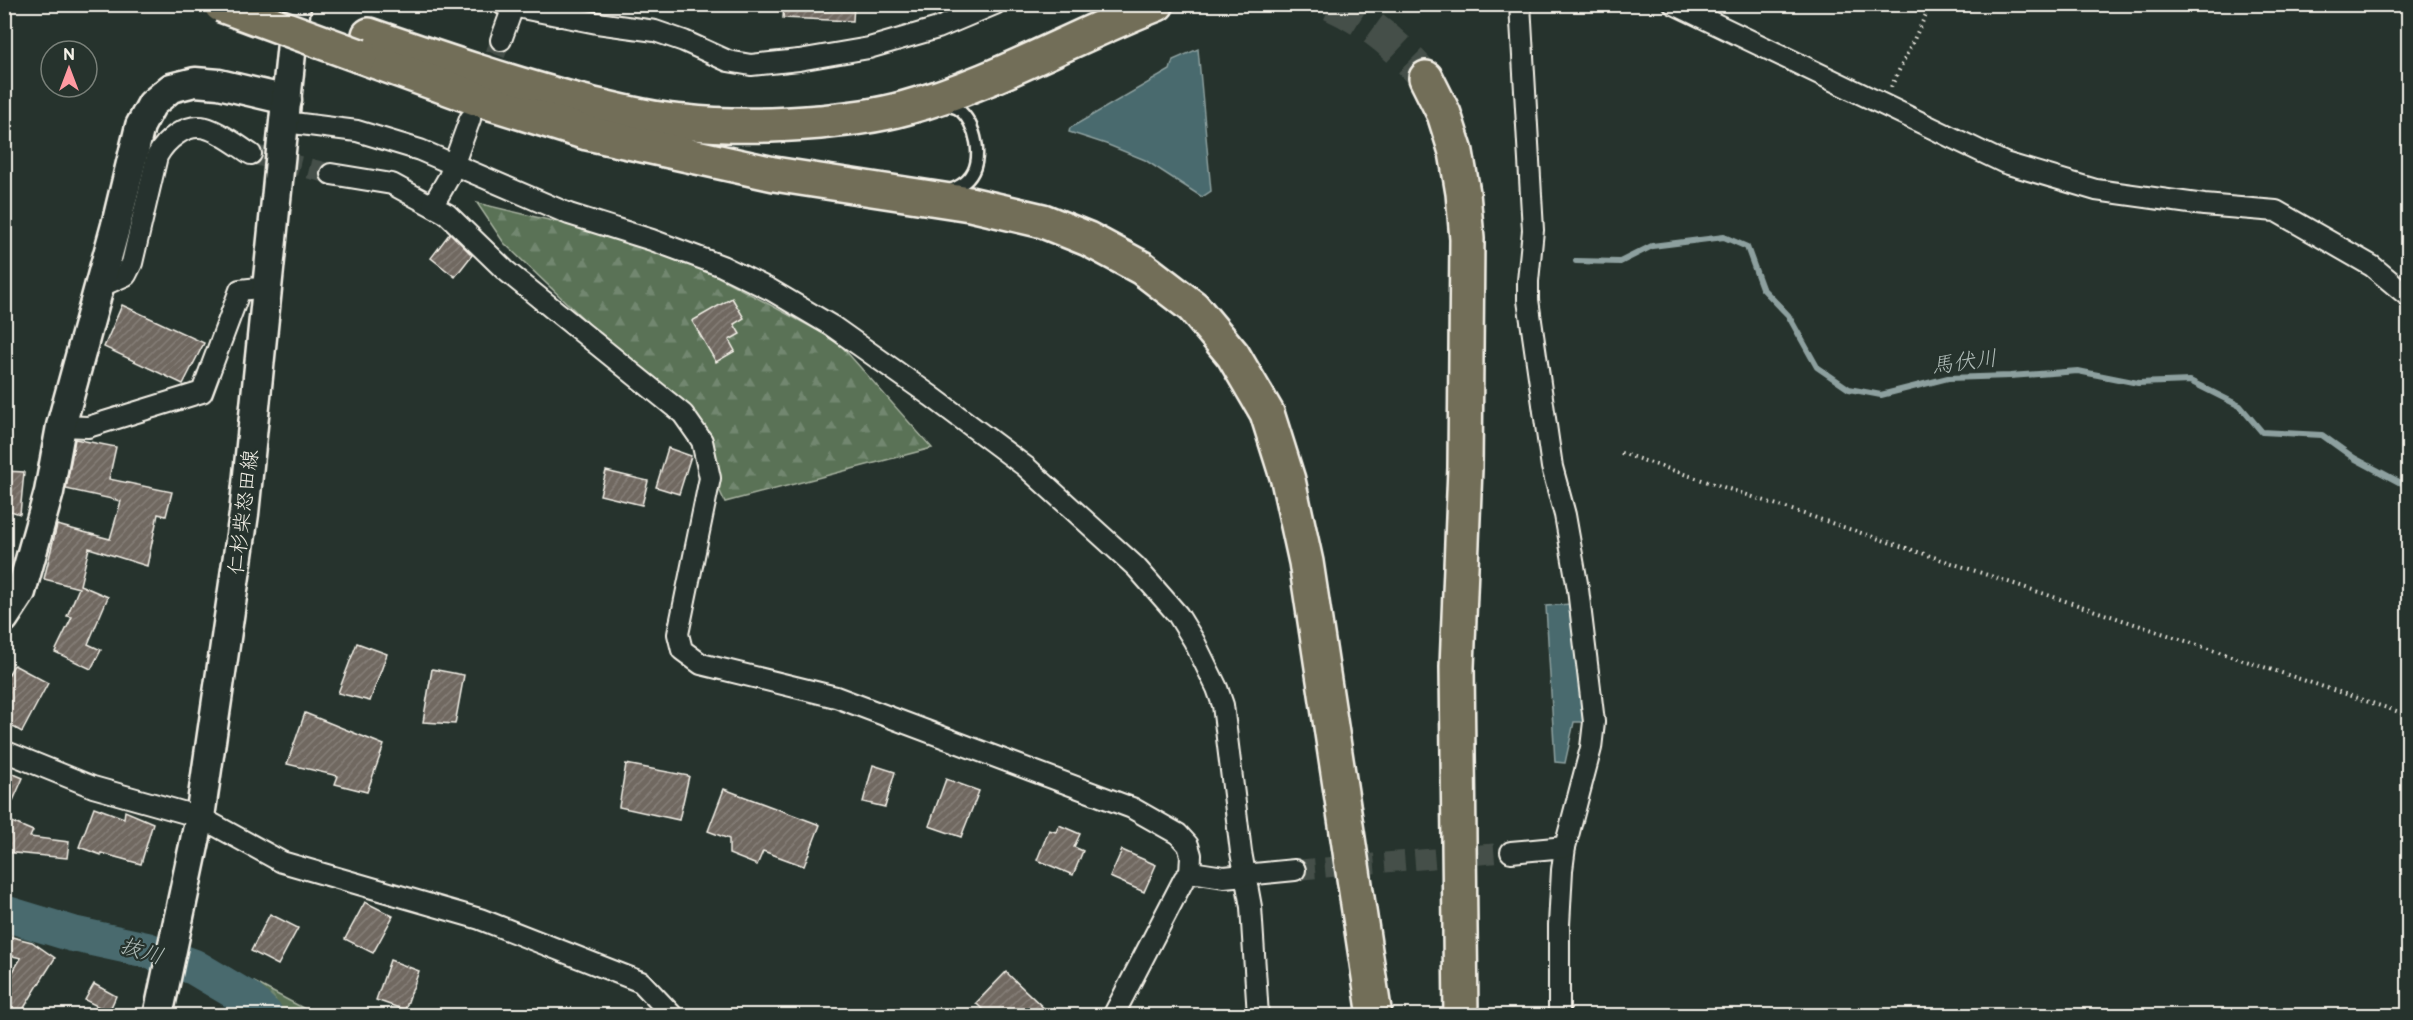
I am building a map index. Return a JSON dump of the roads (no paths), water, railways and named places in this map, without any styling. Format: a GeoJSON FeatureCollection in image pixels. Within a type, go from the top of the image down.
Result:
{"type":"FeatureCollection","features":[{"type":"Feature","properties":{"kind":"highway"},"geometry":{"type":"LineString","coordinates":[[280,4],[481,100],[587,133],[774,174],[970,204],[1043,221],[1088,239],[1142,267],[1193,307],[1233,355],[1267,413],[1288,480],[1306,562],[1376,1016]]}},
{"type":"Feature","properties":{"kind":"highway"},"geometry":{"type":"LineString","coordinates":[[220,5],[364,46],[625,112],[682,122],[742,126],[850,119],[903,109],[992,79],[1157,4]]}},
{"type":"Feature","properties":{"kind":"highway"},"geometry":{"type":"LineString","coordinates":[[1426,78],[1444,114],[1456,152],[1463,193],[1467,239],[1464,468],[1457,667],[1461,1016]]}},
{"type":"Feature","properties":{"kind":"main road","name":"仁杉柴怒田線"},"geometry":{"type":"LineString","coordinates":[[158,1016],[200,818],[244,514],[296,4]]}},
{"type":"Feature","properties":{"kind":"main road"},"geometry":{"type":"LineString","coordinates":[[4,618],[21,592],[49,492],[61,426],[140,126],[152,104],[171,88],[195,82],[219,84],[286,111]]}},
{"type":"Feature","properties":{"kind":"street"},"geometry":{"type":"LineString","coordinates":[[501,40],[508,6],[597,23],[656,31],[728,61],[751,65],[799,60],[869,48],[938,28],[995,4]]}},
{"type":"Feature","properties":{"kind":"street"},"geometry":{"type":"LineString","coordinates":[[1520,4],[1533,230],[1528,300],[1552,467],[1565,515],[1578,589],[1594,723],[1591,748],[1565,847],[1560,904],[1559,1016]]}},
{"type":"Feature","properties":{"kind":"street"},"geometry":{"type":"LineString","coordinates":[[1674,4],[2005,164],[2096,190],[2204,205],[2276,211],[2372,266],[2409,296]]}},
{"type":"Feature","properties":{"kind":"street"},"geometry":{"type":"LineString","coordinates":[[286,111],[420,150],[569,214],[675,248],[722,266],[771,290],[832,326],[876,356],[1046,483],[1158,590],[1178,615],[1210,670],[1223,705],[1252,924],[1258,1016]]}},
{"type":"Feature","properties":{"kind":"street"},"geometry":{"type":"LineString","coordinates":[[433,205],[454,165],[470,119]]}},
{"type":"Feature","properties":{"kind":"street"},"geometry":{"type":"LineString","coordinates":[[99,287],[126,274],[132,263],[157,156],[164,143],[178,133],[193,128],[207,128],[251,154]]}},
{"type":"Feature","properties":{"kind":"street"},"geometry":{"type":"LineString","coordinates":[[331,174],[392,184],[447,214],[506,270],[683,414],[702,441],[710,478],[678,633],[682,650],[701,664],[836,697],[1132,808],[1167,825],[1178,834],[1188,845],[1191,855],[1190,874],[1179,886],[1113,1016]]}},
{"type":"Feature","properties":{"kind":"street"},"geometry":{"type":"LineString","coordinates":[[61,426],[88,427],[202,392],[240,290],[268,287]]}},
{"type":"Feature","properties":{"kind":"street"},"geometry":{"type":"LineString","coordinates":[[4,751],[93,787],[200,818],[282,862],[480,918],[642,982],[672,1016]]}},
{"type":"Feature","properties":{"kind":"street"},"geometry":{"type":"LineString","coordinates":[[1511,852],[1565,847]]}},
{"type":"Feature","properties":{"kind":"street"},"geometry":{"type":"LineString","coordinates":[[1190,874],[1224,877],[1295,870]]}},
{"type":"Feature","properties":{"kind":"lane"},"geometry":{"type":"LineString","coordinates":[[928,197],[957,187],[970,177],[978,154],[973,127],[957,108],[929,101]]}},
{"type":"Feature","properties":{"kind":"water"},"geometry":{"type":"Polygon","coordinates":[[[1198,49],[1211,191],[1202,197],[1145,160],[1069,132],[1070,128],[1170,70],[1173,60],[1198,49]]]}},
{"type":"Feature","properties":{"kind":"water"},"geometry":{"type":"Polygon","coordinates":[[[1570,604],[1585,722],[1574,722],[1565,763],[1555,762],[1546,606],[1570,604]]]}},
{"type":"Feature","properties":{"kind":"waterway","name":"馬伏川"},"geometry":{"type":"LineString","coordinates":[[1576,261],[1620,262],[1652,246],[1724,237],[1747,247],[1762,288],[1788,315],[1817,367],[1849,389],[1881,395],[1948,378],[2078,371],[2138,383],[2190,381],[2240,406],[2262,432],[2322,435],[2354,458],[2399,482],[2408,484]]}},
{"type":"Feature","properties":{"kind":"waterway","name":"抜川"},"geometry":{"type":"LineString","coordinates":[[4,913],[73,934],[147,950],[194,967],[248,999],[266,1016]]}},
{"type":"Feature","properties":{"kind":"tunnel"},"geometry":{"type":"LineString","coordinates":[[1331,4],[1346,11],[1383,36],[1426,78]]}},
{"type":"Feature","properties":{"kind":"tunnel"},"geometry":{"type":"LineString","coordinates":[[484,82],[501,40]]}},
{"type":"Feature","properties":{"kind":"tunnel"},"geometry":{"type":"LineString","coordinates":[[251,154],[331,174]]}},
{"type":"Feature","properties":{"kind":"tunnel"},"geometry":{"type":"LineString","coordinates":[[1295,870],[1511,852]]}}]}
